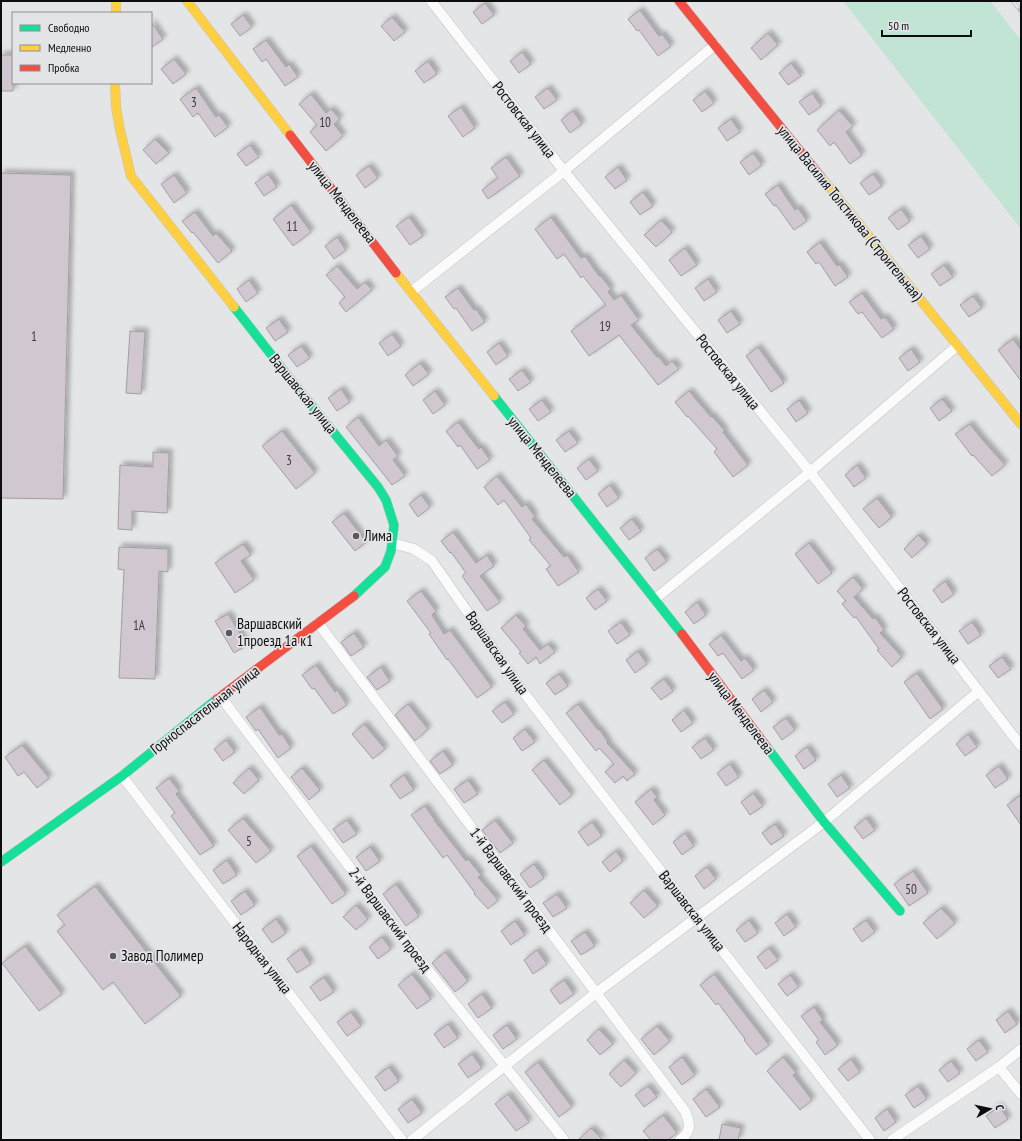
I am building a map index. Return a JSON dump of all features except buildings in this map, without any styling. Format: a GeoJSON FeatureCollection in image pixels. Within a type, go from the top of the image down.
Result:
{"type":"FeatureCollection","features":[{"type":"Feature","properties":{"kind":"main road"},"geometry":{"type":"LineString","coordinates":[[116,1],[116,12]]}},
{"type":"Feature","properties":{"kind":"main road","name":"улица Менделеева"},"geometry":{"type":"LineString","coordinates":[[187,1],[411,292],[655,599],[824,822],[900,911]]}},
{"type":"Feature","properties":{"kind":"main road","name":"улица Василия Толстикова (Строительная)"},"geometry":{"type":"LineString","coordinates":[[679,1],[1021,424]]}},
{"type":"Feature","properties":{"kind":"main road","name":"Варшавская улица"},"geometry":{"type":"LineString","coordinates":[[115,84],[116,115],[122,145],[131,176],[294,385],[378,487],[386,500],[394,525],[392,543]]}},
{"type":"Feature","properties":{"kind":"main road","name":"Горноспасательная улица"},"geometry":{"type":"LineString","coordinates":[[1,862],[122,776],[220,696],[360,591],[385,567],[391,551],[392,543]]}},
{"type":"Feature","properties":{"kind":"street","name":"Ростовская улица"},"geometry":{"type":"LineString","coordinates":[[431,1],[564,171],[810,472],[1021,746]]}},
{"type":"Feature","properties":{"kind":"street"},"geometry":{"type":"LineString","coordinates":[[411,292],[564,171],[715,45]]}},
{"type":"Feature","properties":{"kind":"street"},"geometry":{"type":"LineString","coordinates":[[655,599],[810,472],[957,346]]}},
{"type":"Feature","properties":{"kind":"street","name":"Варшавская улица"},"geometry":{"type":"LineString","coordinates":[[392,543],[414,549],[432,561],[521,689],[870,1140]]}},
{"type":"Feature","properties":{"kind":"street","name":"1-й Варшавский проезд"},"geometry":{"type":"LineString","coordinates":[[318,623],[685,1111],[690,1123],[684,1137],[680,1140]]}},
{"type":"Feature","properties":{"kind":"street"},"geometry":{"type":"LineString","coordinates":[[412,1140],[596,993],[824,822],[979,691]]}},
{"type":"Feature","properties":{"kind":"street","name":"2-й Варшавский проезд"},"geometry":{"type":"LineString","coordinates":[[220,696],[427,969],[564,1140]]}},
{"type":"Feature","properties":{"kind":"street","name":"Народная улица"},"geometry":{"type":"LineString","coordinates":[[122,776],[402,1140]]}},
{"type":"Feature","properties":{"kind":"street"},"geometry":{"type":"LineString","coordinates":[[892,1140],[999,1067],[1021,1049]]}},
{"type":"Feature","properties":{"kind":"street"},"geometry":{"type":"LineString","coordinates":[[999,1067],[1021,1094]]}},
{"type":"Feature","properties":{"kind":"green space"},"geometry":{"type":"Polygon","coordinates":[[[843,1],[990,1],[1021,40],[1021,229],[843,1]]]}},
{"type":"Feature","properties":{"kind":"railway"},"geometry":{"type":"LineString","coordinates":[[1013,1],[1021,11]]}},
{"type":"Feature","properties":{"kind":"traffic: fast"},"geometry":{"type":"LineString","coordinates":[[234,307],[378,487],[386,500],[394,525],[391,551],[385,567],[354,596]]}},
{"type":"Feature","properties":{"kind":"traffic: fast"},"geometry":{"type":"LineString","coordinates":[[494,396],[682,634]]}},
{"type":"Feature","properties":{"kind":"traffic: fast"},"geometry":{"type":"LineString","coordinates":[[1,862],[122,776],[217,699]]}},
{"type":"Feature","properties":{"kind":"traffic: fast"},"geometry":{"type":"LineString","coordinates":[[766,746],[824,822],[900,911]]}},
{"type":"Feature","properties":{"kind":"traffic: slow"},"geometry":{"type":"LineString","coordinates":[[116,1],[116,12]]}},
{"type":"Feature","properties":{"kind":"traffic: slow"},"geometry":{"type":"LineString","coordinates":[[187,1],[290,135]]}},
{"type":"Feature","properties":{"kind":"traffic: slow"},"geometry":{"type":"LineString","coordinates":[[115,84],[116,107],[131,176],[234,307]]}},
{"type":"Feature","properties":{"kind":"traffic: slow"},"geometry":{"type":"LineString","coordinates":[[821,177],[1021,424]]}},
{"type":"Feature","properties":{"kind":"traffic: slow"},"geometry":{"type":"LineString","coordinates":[[396,273],[494,396]]}},
{"type":"Feature","properties":{"kind":"traffic: jam"},"geometry":{"type":"LineString","coordinates":[[679,1],[821,177]]}},
{"type":"Feature","properties":{"kind":"traffic: jam"},"geometry":{"type":"LineString","coordinates":[[290,135],[396,273]]}},
{"type":"Feature","properties":{"kind":"traffic: jam"},"geometry":{"type":"LineString","coordinates":[[217,699],[354,596]]}},
{"type":"Feature","properties":{"kind":"traffic: jam"},"geometry":{"type":"LineString","coordinates":[[682,634],[766,746]]}},
{"type":"Feature","properties":{"kind":"place","name":"Лима"},"geometry":{"type":"Point","coordinates":[356,536]}},
{"type":"Feature","properties":{"kind":"place","name":"Варшавский 1проезд 1а к1"},"geometry":{"type":"Point","coordinates":[229,633]}},
{"type":"Feature","properties":{"kind":"place","name":"Завод Полимер"},"geometry":{"type":"Point","coordinates":[113,956]}}]}
